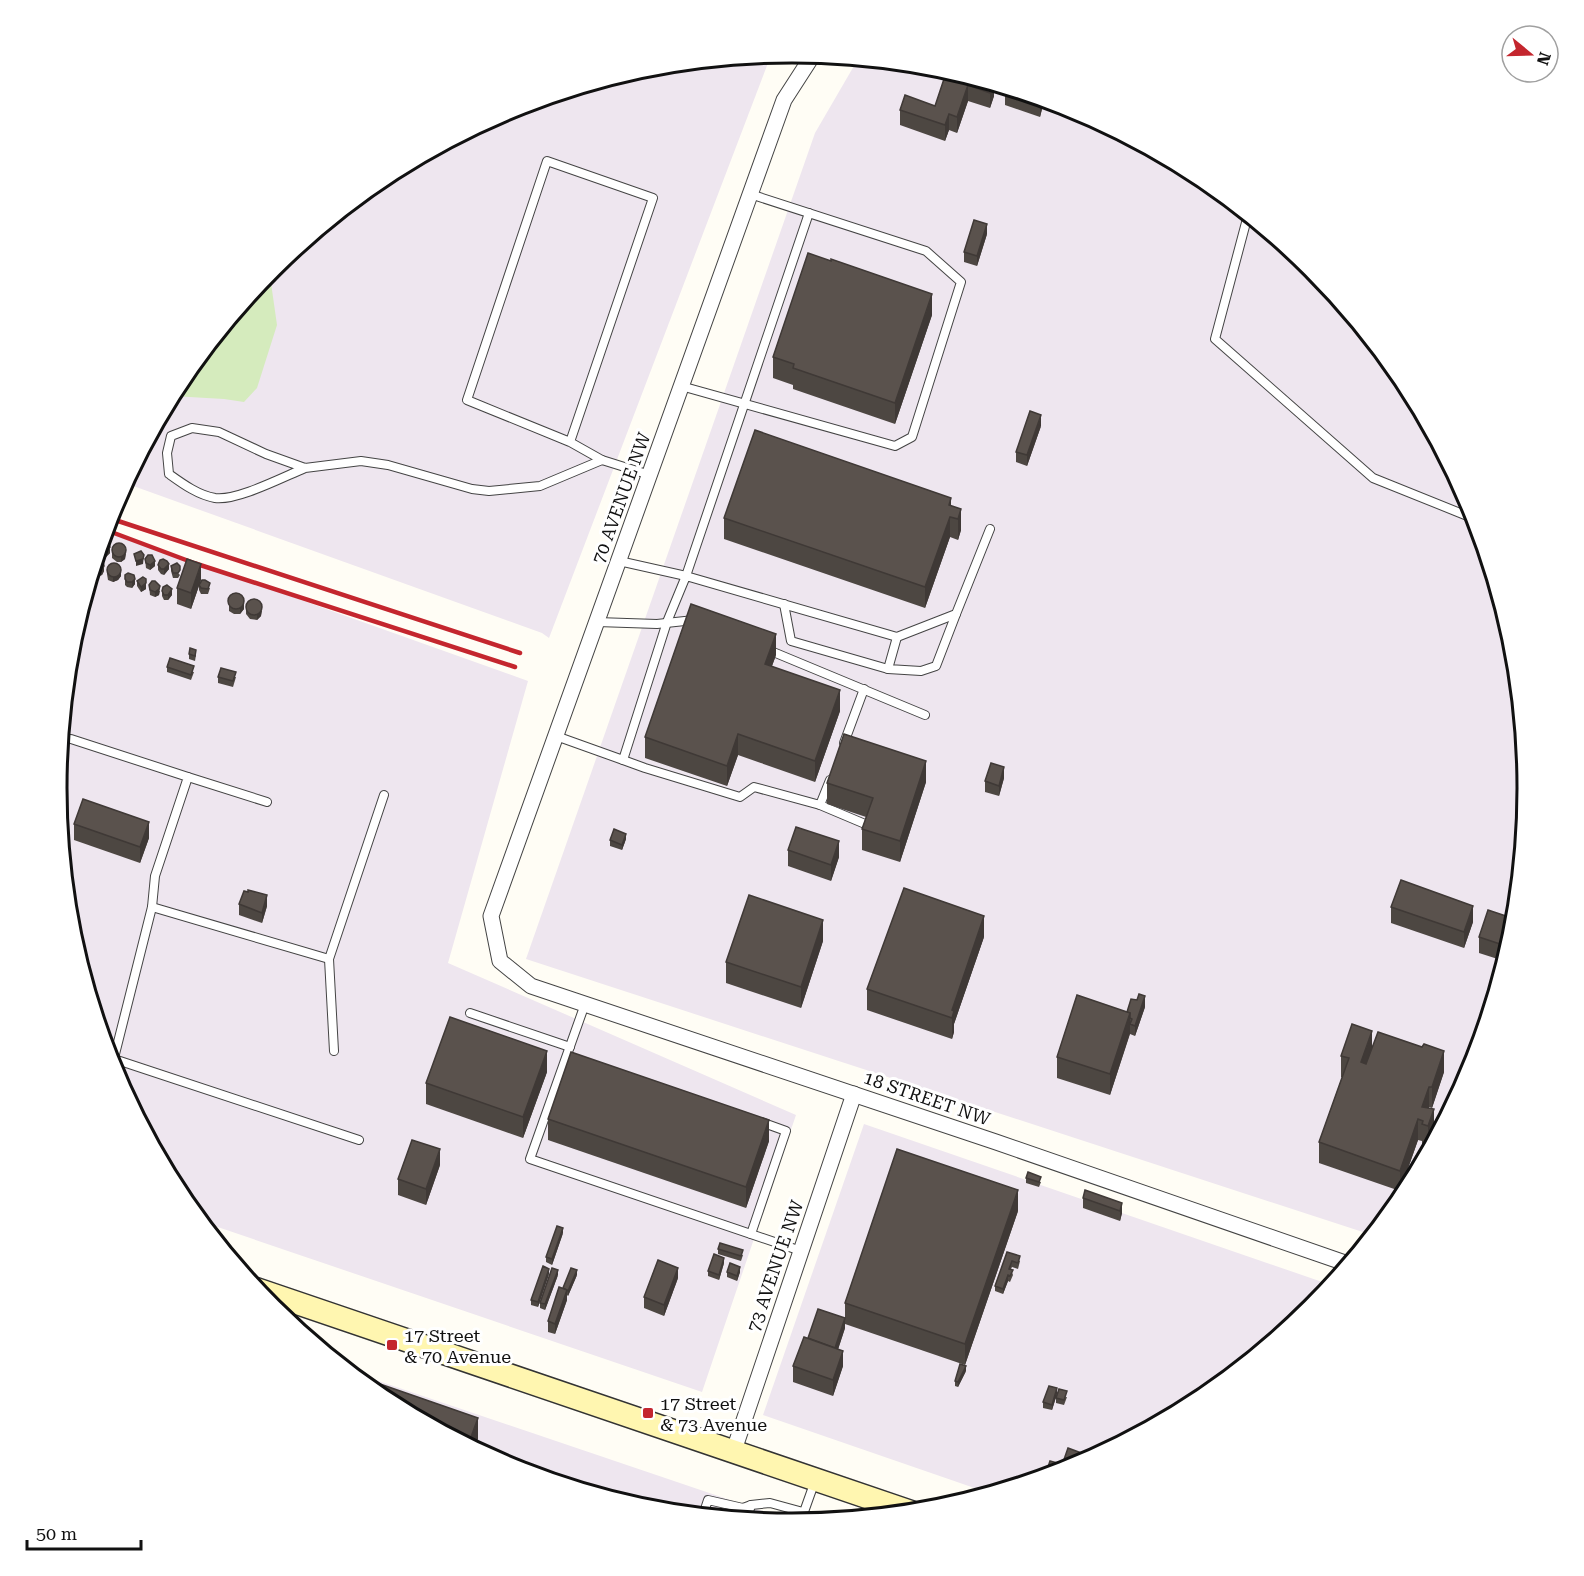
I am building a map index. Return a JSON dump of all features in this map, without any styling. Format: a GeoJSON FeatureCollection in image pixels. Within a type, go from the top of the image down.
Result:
{"type":"FeatureCollection","features":[{"type":"Feature","properties":{"kind":"main road"},"geometry":{"type":"LineString","coordinates":[[287,1309],[734,1450],[893,1506]]}},
{"type":"Feature","properties":{"kind":"street","name":"70 AVENUE NW"},"geometry":{"type":"LineString","coordinates":[[500,961],[491,916],[784,100],[807,64]]}},
{"type":"Feature","properties":{"kind":"street","name":"18 STREET NW"},"geometry":{"type":"LineString","coordinates":[[500,961],[531,986],[1341,1261]]}},
{"type":"Feature","properties":{"kind":"street","name":"73 AVENUE NW"},"geometry":{"type":"LineString","coordinates":[[734,1450],[854,1094]]}},
{"type":"Feature","properties":{"kind":"lane"},"geometry":{"type":"LineString","coordinates":[[570,442],[653,198],[547,161],[467,400],[570,442],[602,460],[650,475]]}},
{"type":"Feature","properties":{"kind":"lane"},"geometry":{"type":"LineString","coordinates":[[681,386],[896,446],[912,437],[961,282],[926,251],[750,194]]}},
{"type":"Feature","properties":{"kind":"lane"},"geometry":{"type":"LineString","coordinates":[[623,760],[667,622],[686,576],[809,213]]}},
{"type":"Feature","properties":{"kind":"lane"},"geometry":{"type":"LineString","coordinates":[[1246,223],[1215,339],[1373,478],[1463,514]]}},
{"type":"Feature","properties":{"kind":"lane"},"geometry":{"type":"LineString","coordinates":[[305,468],[266,454],[219,432],[192,428],[171,436],[167,453],[169,474],[194,491],[216,498],[234,497],[305,468],[361,462],[388,465],[472,489],[489,491],[540,486],[602,460]]}},
{"type":"Feature","properties":{"kind":"lane"},"geometry":{"type":"LineString","coordinates":[[784,604],[791,640],[888,669],[921,671],[936,666],[990,529]]}},
{"type":"Feature","properties":{"kind":"lane"},"geometry":{"type":"LineString","coordinates":[[619,561],[686,576],[897,636],[956,614]]}},
{"type":"Feature","properties":{"kind":"lane"},"geometry":{"type":"LineString","coordinates":[[597,622],[693,620],[698,622]]}},
{"type":"Feature","properties":{"kind":"lane"},"geometry":{"type":"LineString","coordinates":[[888,669],[897,636]]}},
{"type":"Feature","properties":{"kind":"lane"},"geometry":{"type":"LineString","coordinates":[[761,647],[925,715]]}},
{"type":"Feature","properties":{"kind":"lane"},"geometry":{"type":"LineString","coordinates":[[840,753],[864,689]]}},
{"type":"Feature","properties":{"kind":"lane"},"geometry":{"type":"LineString","coordinates":[[556,736],[740,797],[754,787],[820,806],[865,824]]}},
{"type":"Feature","properties":{"kind":"lane"},"geometry":{"type":"LineString","coordinates":[[71,738],[267,802]]}},
{"type":"Feature","properties":{"kind":"lane"},"geometry":{"type":"LineString","coordinates":[[820,806],[832,774]]}},
{"type":"Feature","properties":{"kind":"lane"},"geometry":{"type":"LineString","coordinates":[[116,1050],[152,907],[155,876],[188,777]]}},
{"type":"Feature","properties":{"kind":"lane"},"geometry":{"type":"LineString","coordinates":[[334,1052],[330,959],[384,795]]}},
{"type":"Feature","properties":{"kind":"lane"},"geometry":{"type":"LineString","coordinates":[[152,907],[330,959]]}},
{"type":"Feature","properties":{"kind":"lane"},"geometry":{"type":"LineString","coordinates":[[585,1004],[530,1159],[801,1251]]}},
{"type":"Feature","properties":{"kind":"lane"},"geometry":{"type":"LineString","coordinates":[[470,1013],[568,1051],[578,1059]]}},
{"type":"Feature","properties":{"kind":"lane"},"geometry":{"type":"LineString","coordinates":[[122,1066],[359,1140]]}},
{"type":"Feature","properties":{"kind":"lane"},"geometry":{"type":"LineString","coordinates":[[751,1234],[786,1131],[753,1120]]}},
{"type":"Feature","properties":{"kind":"lane"},"geometry":{"type":"LineString","coordinates":[[705,1508],[708,1500],[743,1508],[770,1503],[803,1512],[815,1479]]}},
{"type":"Feature","properties":{"kind":"lane"},"geometry":{"type":"LineString","coordinates":[[749,1511],[751,1505]]}},
{"type":"Feature","properties":{"kind":"shaded area"},"geometry":{"type":"Polygon","coordinates":[[[768,64],[549,638],[542,633],[133,486],[164,425],[189,385],[247,310],[279,275],[314,243],[389,185],[471,138],[559,101],[651,77],[697,69],[768,64]]]}},
{"type":"Feature","properties":{"kind":"shaded area"},"geometry":{"type":"Polygon","coordinates":[[[854,66],[887,69],[980,88],[1025,101],[1113,138],[1195,185],[1270,243],[1305,275],[1337,310],[1395,385],[1442,467],[1479,555],[1503,647],[1511,693],[1517,788],[1511,883],[1492,976],[1479,1021],[1462,1065],[1420,1151],[1395,1191],[1364,1232],[526,959],[815,133],[854,66]]]}},
{"type":"Feature","properties":{"kind":"shaded area"},"geometry":{"type":"Polygon","coordinates":[[[113,533],[528,681],[448,963],[796,1115],[702,1392],[215,1226],[189,1191],[142,1109],[105,1021],[81,929],[73,883],[67,788],[73,693],[92,600],[113,533]]]}},
{"type":"Feature","properties":{"kind":"shaded area"},"geometry":{"type":"Polygon","coordinates":[[[864,1124],[1322,1282],[1270,1333],[1233,1363],[1195,1391],[1154,1416],[1069,1458],[1025,1475],[980,1488],[763,1415],[864,1124]]]}},
{"type":"Feature","properties":{"kind":"shaded area"},"geometry":{"type":"Polygon","coordinates":[[[373,1379],[765,1512],[697,1507],[651,1499],[559,1475],[471,1438],[429,1416],[373,1379]]]}},
{"type":"Feature","properties":{"kind":"green space"},"geometry":{"type":"Polygon","coordinates":[[[271,284],[277,325],[257,388],[244,402],[182,397],[217,347],[271,284]]]}},
{"type":"Feature","properties":{"kind":"building"},"geometry":{"type":"Polygon","coordinates":[[[944,80],[968,85],[957,117],[949,114],[945,125],[900,110],[905,95],[935,106],[944,80]]]}},
{"type":"Feature","properties":{"kind":"building"},"geometry":{"type":"Polygon","coordinates":[[[969,86],[991,91],[990,93],[969,86]]]}},
{"type":"Feature","properties":{"kind":"building"},"geometry":{"type":"Polygon","coordinates":[[[974,220],[987,224],[977,256],[964,252],[974,220]]]}},
{"type":"Feature","properties":{"kind":"building"},"geometry":{"type":"Polygon","coordinates":[[[808,253],[932,294],[895,403],[793,368],[794,364],[773,357],[808,253]]]}},
{"type":"Feature","properties":{"kind":"building"},"geometry":{"type":"Polygon","coordinates":[[[1030,411],[1041,415],[1027,455],[1016,452],[1030,411]]]}},
{"type":"Feature","properties":{"kind":"building"},"geometry":{"type":"Polygon","coordinates":[[[755,430],[951,498],[949,505],[961,509],[958,519],[950,517],[925,587],[724,518],[755,430]]]}},
{"type":"Feature","properties":{"kind":"building"},"geometry":{"type":"Polygon","coordinates":[[[119,543],[124,545],[126,550],[124,555],[119,557],[114,555],[112,550],[114,545],[119,543]]]}},
{"type":"Feature","properties":{"kind":"building"},"geometry":{"type":"Polygon","coordinates":[[[141,551],[144,555],[143,559],[136,561],[134,554],[141,551]]]}},
{"type":"Feature","properties":{"kind":"building"},"geometry":{"type":"Polygon","coordinates":[[[148,555],[152,555],[155,561],[150,565],[145,559],[148,555]]]}},
{"type":"Feature","properties":{"kind":"building"},"geometry":{"type":"Polygon","coordinates":[[[163,559],[169,564],[161,569],[158,565],[163,559]]]}},
{"type":"Feature","properties":{"kind":"building"},"geometry":{"type":"Polygon","coordinates":[[[187,559],[201,564],[191,593],[177,588],[187,559]]]}},
{"type":"Feature","properties":{"kind":"building"},"geometry":{"type":"Polygon","coordinates":[[[114,563],[119,565],[121,570],[119,575],[114,577],[109,575],[107,570],[109,565],[114,563]]]}},
{"type":"Feature","properties":{"kind":"building"},"geometry":{"type":"Polygon","coordinates":[[[177,563],[180,570],[178,573],[173,573],[171,566],[177,563]]]}},
{"type":"Feature","properties":{"kind":"building"},"geometry":{"type":"Polygon","coordinates":[[[128,573],[134,575],[135,579],[132,582],[127,582],[125,579],[128,573]]]}},
{"type":"Feature","properties":{"kind":"building"},"geometry":{"type":"Polygon","coordinates":[[[143,577],[146,583],[141,587],[137,581],[143,577]]]}},
{"type":"Feature","properties":{"kind":"building"},"geometry":{"type":"Polygon","coordinates":[[[202,580],[210,583],[208,589],[201,588],[199,585],[202,580]]]}},
{"type":"Feature","properties":{"kind":"building"},"geometry":{"type":"Polygon","coordinates":[[[152,581],[160,586],[155,592],[150,590],[149,585],[152,581]]]}},
{"type":"Feature","properties":{"kind":"building"},"geometry":{"type":"Polygon","coordinates":[[[167,585],[172,589],[168,595],[164,595],[163,587],[167,585]]]}},
{"type":"Feature","properties":{"kind":"building"},"geometry":{"type":"Polygon","coordinates":[[[236,593],[244,601],[236,609],[228,601],[236,593]]]}},
{"type":"Feature","properties":{"kind":"building"},"geometry":{"type":"Polygon","coordinates":[[[254,599],[262,607],[254,615],[246,607],[254,599]]]}},
{"type":"Feature","properties":{"kind":"building"},"geometry":{"type":"Polygon","coordinates":[[[691,604],[776,634],[765,664],[840,690],[815,761],[738,734],[727,766],[645,737],[691,604]]]}},
{"type":"Feature","properties":{"kind":"building"},"geometry":{"type":"Polygon","coordinates":[[[190,648],[196,650],[195,656],[189,654],[190,648]]]}},
{"type":"Feature","properties":{"kind":"building"},"geometry":{"type":"Polygon","coordinates":[[[170,658],[194,666],[191,675],[167,667],[170,658]]]}},
{"type":"Feature","properties":{"kind":"building"},"geometry":{"type":"Polygon","coordinates":[[[221,668],[236,672],[233,681],[218,677],[221,668]]]}},
{"type":"Feature","properties":{"kind":"building"},"geometry":{"type":"Polygon","coordinates":[[[844,734],[926,761],[900,841],[862,829],[873,798],[827,783],[844,734]]]}},
{"type":"Feature","properties":{"kind":"building"},"geometry":{"type":"Polygon","coordinates":[[[991,763],[1004,767],[999,786],[985,781],[991,763]]]}},
{"type":"Feature","properties":{"kind":"building"},"geometry":{"type":"Polygon","coordinates":[[[83,799],[149,822],[140,847],[74,824],[83,799]]]}},
{"type":"Feature","properties":{"kind":"building"},"geometry":{"type":"Polygon","coordinates":[[[796,827],[839,841],[831,865],[788,850],[796,827]]]}},
{"type":"Feature","properties":{"kind":"building"},"geometry":{"type":"Polygon","coordinates":[[[614,829],[626,834],[622,845],[610,840],[614,829]]]}},
{"type":"Feature","properties":{"kind":"building"},"geometry":{"type":"Polygon","coordinates":[[[1401,880],[1473,906],[1464,932],[1391,907],[1401,880]]]}},
{"type":"Feature","properties":{"kind":"building"},"geometry":{"type":"Polygon","coordinates":[[[904,888],[984,916],[952,1010],[954,1011],[952,1018],[867,989],[904,888]]]}},
{"type":"Feature","properties":{"kind":"building"},"geometry":{"type":"Polygon","coordinates":[[[248,890],[267,895],[262,913],[239,904],[244,891],[248,892],[248,890]]]}},
{"type":"Feature","properties":{"kind":"building"},"geometry":{"type":"Polygon","coordinates":[[[749,895],[823,920],[801,987],[726,962],[749,895]]]}},
{"type":"Feature","properties":{"kind":"building"},"geometry":{"type":"Polygon","coordinates":[[[1488,910],[1505,916],[1500,944],[1479,937],[1488,910]]]}},
{"type":"Feature","properties":{"kind":"building"},"geometry":{"type":"Polygon","coordinates":[[[1139,994],[1145,996],[1135,1026],[1130,1024],[1132,1019],[1130,1013],[1127,1012],[1131,999],[1137,1000],[1139,994]]]}},
{"type":"Feature","properties":{"kind":"building"},"geometry":{"type":"Polygon","coordinates":[[[1077,995],[1130,1013],[1110,1074],[1057,1057],[1077,995]]]}},
{"type":"Feature","properties":{"kind":"building"},"geometry":{"type":"Polygon","coordinates":[[[450,1017],[547,1051],[523,1117],[426,1083],[450,1017]]]}},
{"type":"Feature","properties":{"kind":"building"},"geometry":{"type":"Polygon","coordinates":[[[1352,1024],[1372,1031],[1361,1062],[1366,1064],[1378,1032],[1422,1047],[1424,1044],[1444,1051],[1432,1087],[1429,1087],[1422,1107],[1434,1109],[1428,1126],[1422,1124],[1423,1121],[1418,1119],[1400,1171],[1319,1142],[1349,1058],[1341,1056],[1352,1024]]]}},
{"type":"Feature","properties":{"kind":"building"},"geometry":{"type":"Polygon","coordinates":[[[571,1052],[769,1120],[746,1187],[548,1119],[571,1052]]]}},
{"type":"Feature","properties":{"kind":"building"},"geometry":{"type":"Polygon","coordinates":[[[412,1140],[440,1149],[426,1189],[398,1179],[412,1140]]]}},
{"type":"Feature","properties":{"kind":"building"},"geometry":{"type":"Polygon","coordinates":[[[897,1149],[1018,1190],[965,1344],[845,1303],[897,1149]]]}},
{"type":"Feature","properties":{"kind":"building"},"geometry":{"type":"Polygon","coordinates":[[[1028,1172],[1041,1177],[1039,1182],[1026,1178],[1028,1172]]]}},
{"type":"Feature","properties":{"kind":"building"},"geometry":{"type":"Polygon","coordinates":[[[1085,1190],[1122,1203],[1120,1211],[1083,1198],[1085,1190]]]}},
{"type":"Feature","properties":{"kind":"building"},"geometry":{"type":"Polygon","coordinates":[[[557,1226],[563,1228],[552,1259],[546,1257],[557,1226]]]}},
{"type":"Feature","properties":{"kind":"building"},"geometry":{"type":"Polygon","coordinates":[[[720,1243],[743,1250],[741,1256],[718,1249],[720,1243]]]}},
{"type":"Feature","properties":{"kind":"building"},"geometry":{"type":"Polygon","coordinates":[[[1007,1252],[1020,1256],[1018,1263],[1012,1261],[1009,1269],[1013,1270],[1010,1276],[1008,1275],[1003,1289],[995,1286],[1007,1252]]]}},
{"type":"Feature","properties":{"kind":"building"},"geometry":{"type":"Polygon","coordinates":[[[714,1254],[724,1258],[719,1275],[708,1271],[714,1254]]]}},
{"type":"Feature","properties":{"kind":"building"},"geometry":{"type":"Polygon","coordinates":[[[658,1260],[678,1268],[664,1305],[644,1297],[658,1260]]]}},
{"type":"Feature","properties":{"kind":"building"},"geometry":{"type":"Polygon","coordinates":[[[730,1263],[740,1267],[737,1276],[727,1272],[730,1263]]]}},
{"type":"Feature","properties":{"kind":"building"},"geometry":{"type":"Polygon","coordinates":[[[543,1266],[549,1269],[538,1302],[531,1300],[543,1266]]]}},
{"type":"Feature","properties":{"kind":"building"},"geometry":{"type":"Polygon","coordinates":[[[552,1268],[558,1270],[545,1304],[540,1303],[552,1268]]]}},
{"type":"Feature","properties":{"kind":"building"},"geometry":{"type":"Polygon","coordinates":[[[571,1268],[577,1270],[568,1291],[563,1288],[571,1268]]]}},
{"type":"Feature","properties":{"kind":"building"},"geometry":{"type":"Polygon","coordinates":[[[559,1287],[567,1290],[555,1324],[548,1321],[559,1287]]]}},
{"type":"Feature","properties":{"kind":"building"},"geometry":{"type":"Polygon","coordinates":[[[818,1309],[845,1318],[835,1348],[808,1338],[818,1309]]]}},
{"type":"Feature","properties":{"kind":"building"},"geometry":{"type":"Polygon","coordinates":[[[804,1337],[843,1351],[833,1380],[793,1366],[804,1337]]]}},
{"type":"Feature","properties":{"kind":"building"},"geometry":{"type":"Polygon","coordinates":[[[960,1364],[966,1366],[958,1382],[955,1381],[960,1364]]]}},
{"type":"Feature","properties":{"kind":"building"},"geometry":{"type":"Polygon","coordinates":[[[379,1384],[478,1418],[471,1438],[429,1416],[379,1384]]]}},
{"type":"Feature","properties":{"kind":"building"},"geometry":{"type":"Polygon","coordinates":[[[1049,1386],[1057,1388],[1052,1405],[1043,1402],[1049,1386]]]}},
{"type":"Feature","properties":{"kind":"building"},"geometry":{"type":"Polygon","coordinates":[[[1059,1389],[1067,1391],[1064,1400],[1056,1398],[1059,1389]]]}},
{"type":"Feature","properties":{"kind":"building"},"geometry":{"type":"Polygon","coordinates":[[[1068,1448],[1081,1453],[1069,1458],[1064,1460],[1068,1448]]]}},
{"type":"Feature","properties":{"kind":"railway"},"geometry":{"type":"LineString","coordinates":[[118,521],[520,653]]}},
{"type":"Feature","properties":{"kind":"railway"},"geometry":{"type":"LineString","coordinates":[[114,533],[194,563],[515,667]]}},
{"type":"Feature","properties":{"kind":"place","name":"17 Street & 70 Avenue"},"geometry":{"type":"Point","coordinates":[392,1345]}},
{"type":"Feature","properties":{"kind":"place","name":"17 Street & 73 Avenue"},"geometry":{"type":"Point","coordinates":[648,1413]}}]}
